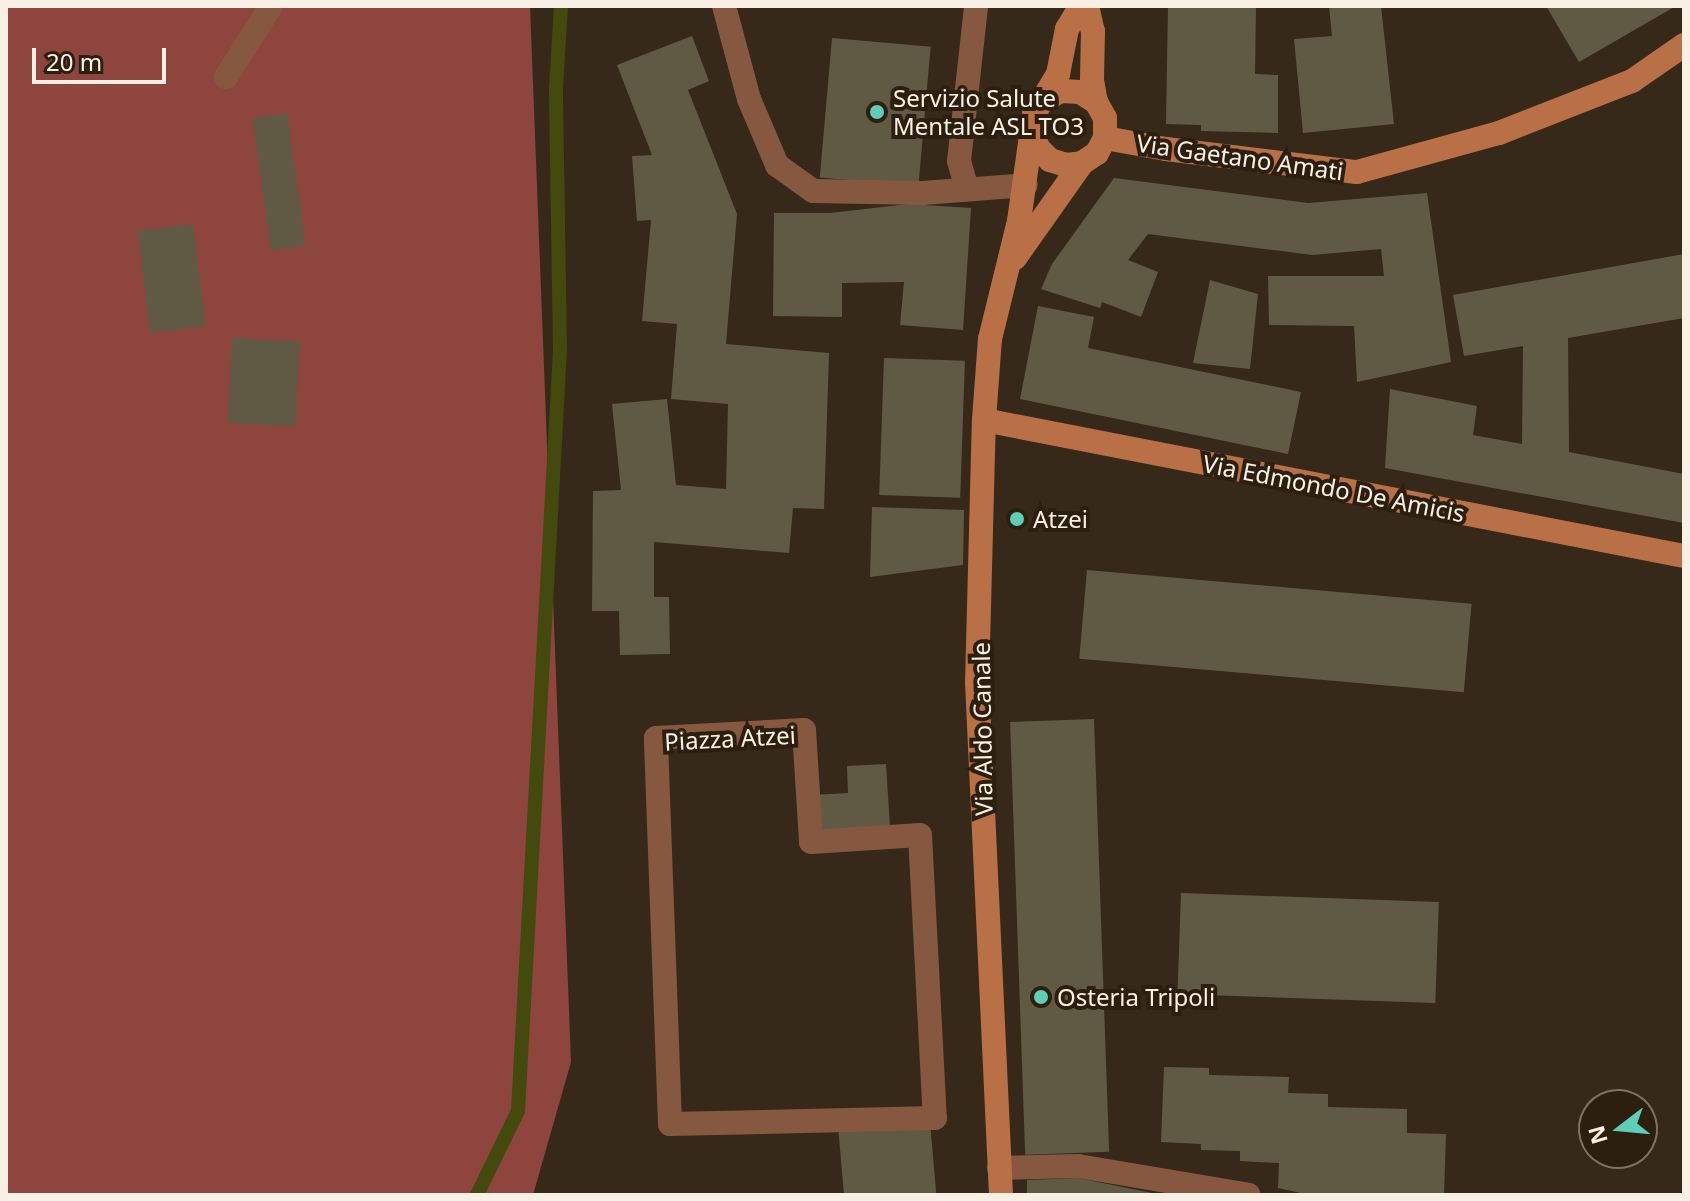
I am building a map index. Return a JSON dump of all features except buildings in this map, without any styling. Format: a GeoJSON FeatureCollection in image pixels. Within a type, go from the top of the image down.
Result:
{"type":"FeatureCollection","features":[{"type":"Feature","properties":{"kind":"street"},"geometry":{"type":"LineString","coordinates":[[226,77],[271,6]]}},
{"type":"Feature","properties":{"kind":"street"},"geometry":{"type":"LineString","coordinates":[[724,6],[749,99],[777,165],[813,191],[923,193],[1026,185]]}},
{"type":"Feature","properties":{"kind":"street"},"geometry":{"type":"LineString","coordinates":[[967,189],[959,161],[976,6]]}},
{"type":"Feature","properties":{"kind":"street"},"geometry":{"type":"LineString","coordinates":[[1084,6],[1093,31],[1092,80],[1096,102],[1105,118],[1105,138],[1097,153],[1082,163],[1066,165],[1050,160],[1038,148],[1032,132],[1034,114],[1058,74],[1067,29],[1084,6]]}},
{"type":"Feature","properties":{"kind":"street","name":"Via Gaetano Amati"},"geometry":{"type":"LineString","coordinates":[[1105,138],[1166,149],[1357,172],[1499,133],[1632,81],[1684,45]]}},
{"type":"Feature","properties":{"kind":"street"},"geometry":{"type":"LineString","coordinates":[[1044,100],[1061,91],[1080,92],[1096,102]]}},
{"type":"Feature","properties":{"kind":"street","name":"Via Aldo Canale"},"geometry":{"type":"LineString","coordinates":[[1001,1195],[977,683],[984,420],[990,339],[1026,185],[1032,132]]}},
{"type":"Feature","properties":{"kind":"street","name":"Via Aldo Canale"},"geometry":{"type":"LineString","coordinates":[[1009,266],[1082,163]]}},
{"type":"Feature","properties":{"kind":"street","name":"Via Edmondo De Amicis"},"geometry":{"type":"LineString","coordinates":[[984,420],[1684,556]]}},
{"type":"Feature","properties":{"kind":"street","name":"Piazza Atzei"},"geometry":{"type":"LineString","coordinates":[[804,730],[811,842],[920,835],[935,1118],[670,1124],[656,738],[804,730]]}},
{"type":"Feature","properties":{"kind":"street"},"geometry":{"type":"LineString","coordinates":[[999,1168],[1078,1166],[1249,1195]]}},
{"type":"Feature","properties":{"kind":"shaded area"},"geometry":{"type":"Polygon","coordinates":[[[6,6],[530,6],[571,1062],[533,1195],[6,1195],[6,6]]]}},
{"type":"Feature","properties":{"kind":"waterway"},"geometry":{"type":"LineString","coordinates":[[477,1195],[518,1111],[560,350],[556,88],[561,6]]}},
{"type":"Feature","properties":{"kind":"place","name":"Servizio Salute Mentale ASL TO3"},"geometry":{"type":"Point","coordinates":[877,112]}},
{"type":"Feature","properties":{"kind":"place","name":"Atzei"},"geometry":{"type":"Point","coordinates":[1017,519]}},
{"type":"Feature","properties":{"kind":"place","name":"Osteria Tripoli"},"geometry":{"type":"Point","coordinates":[1041,997]}}]}
